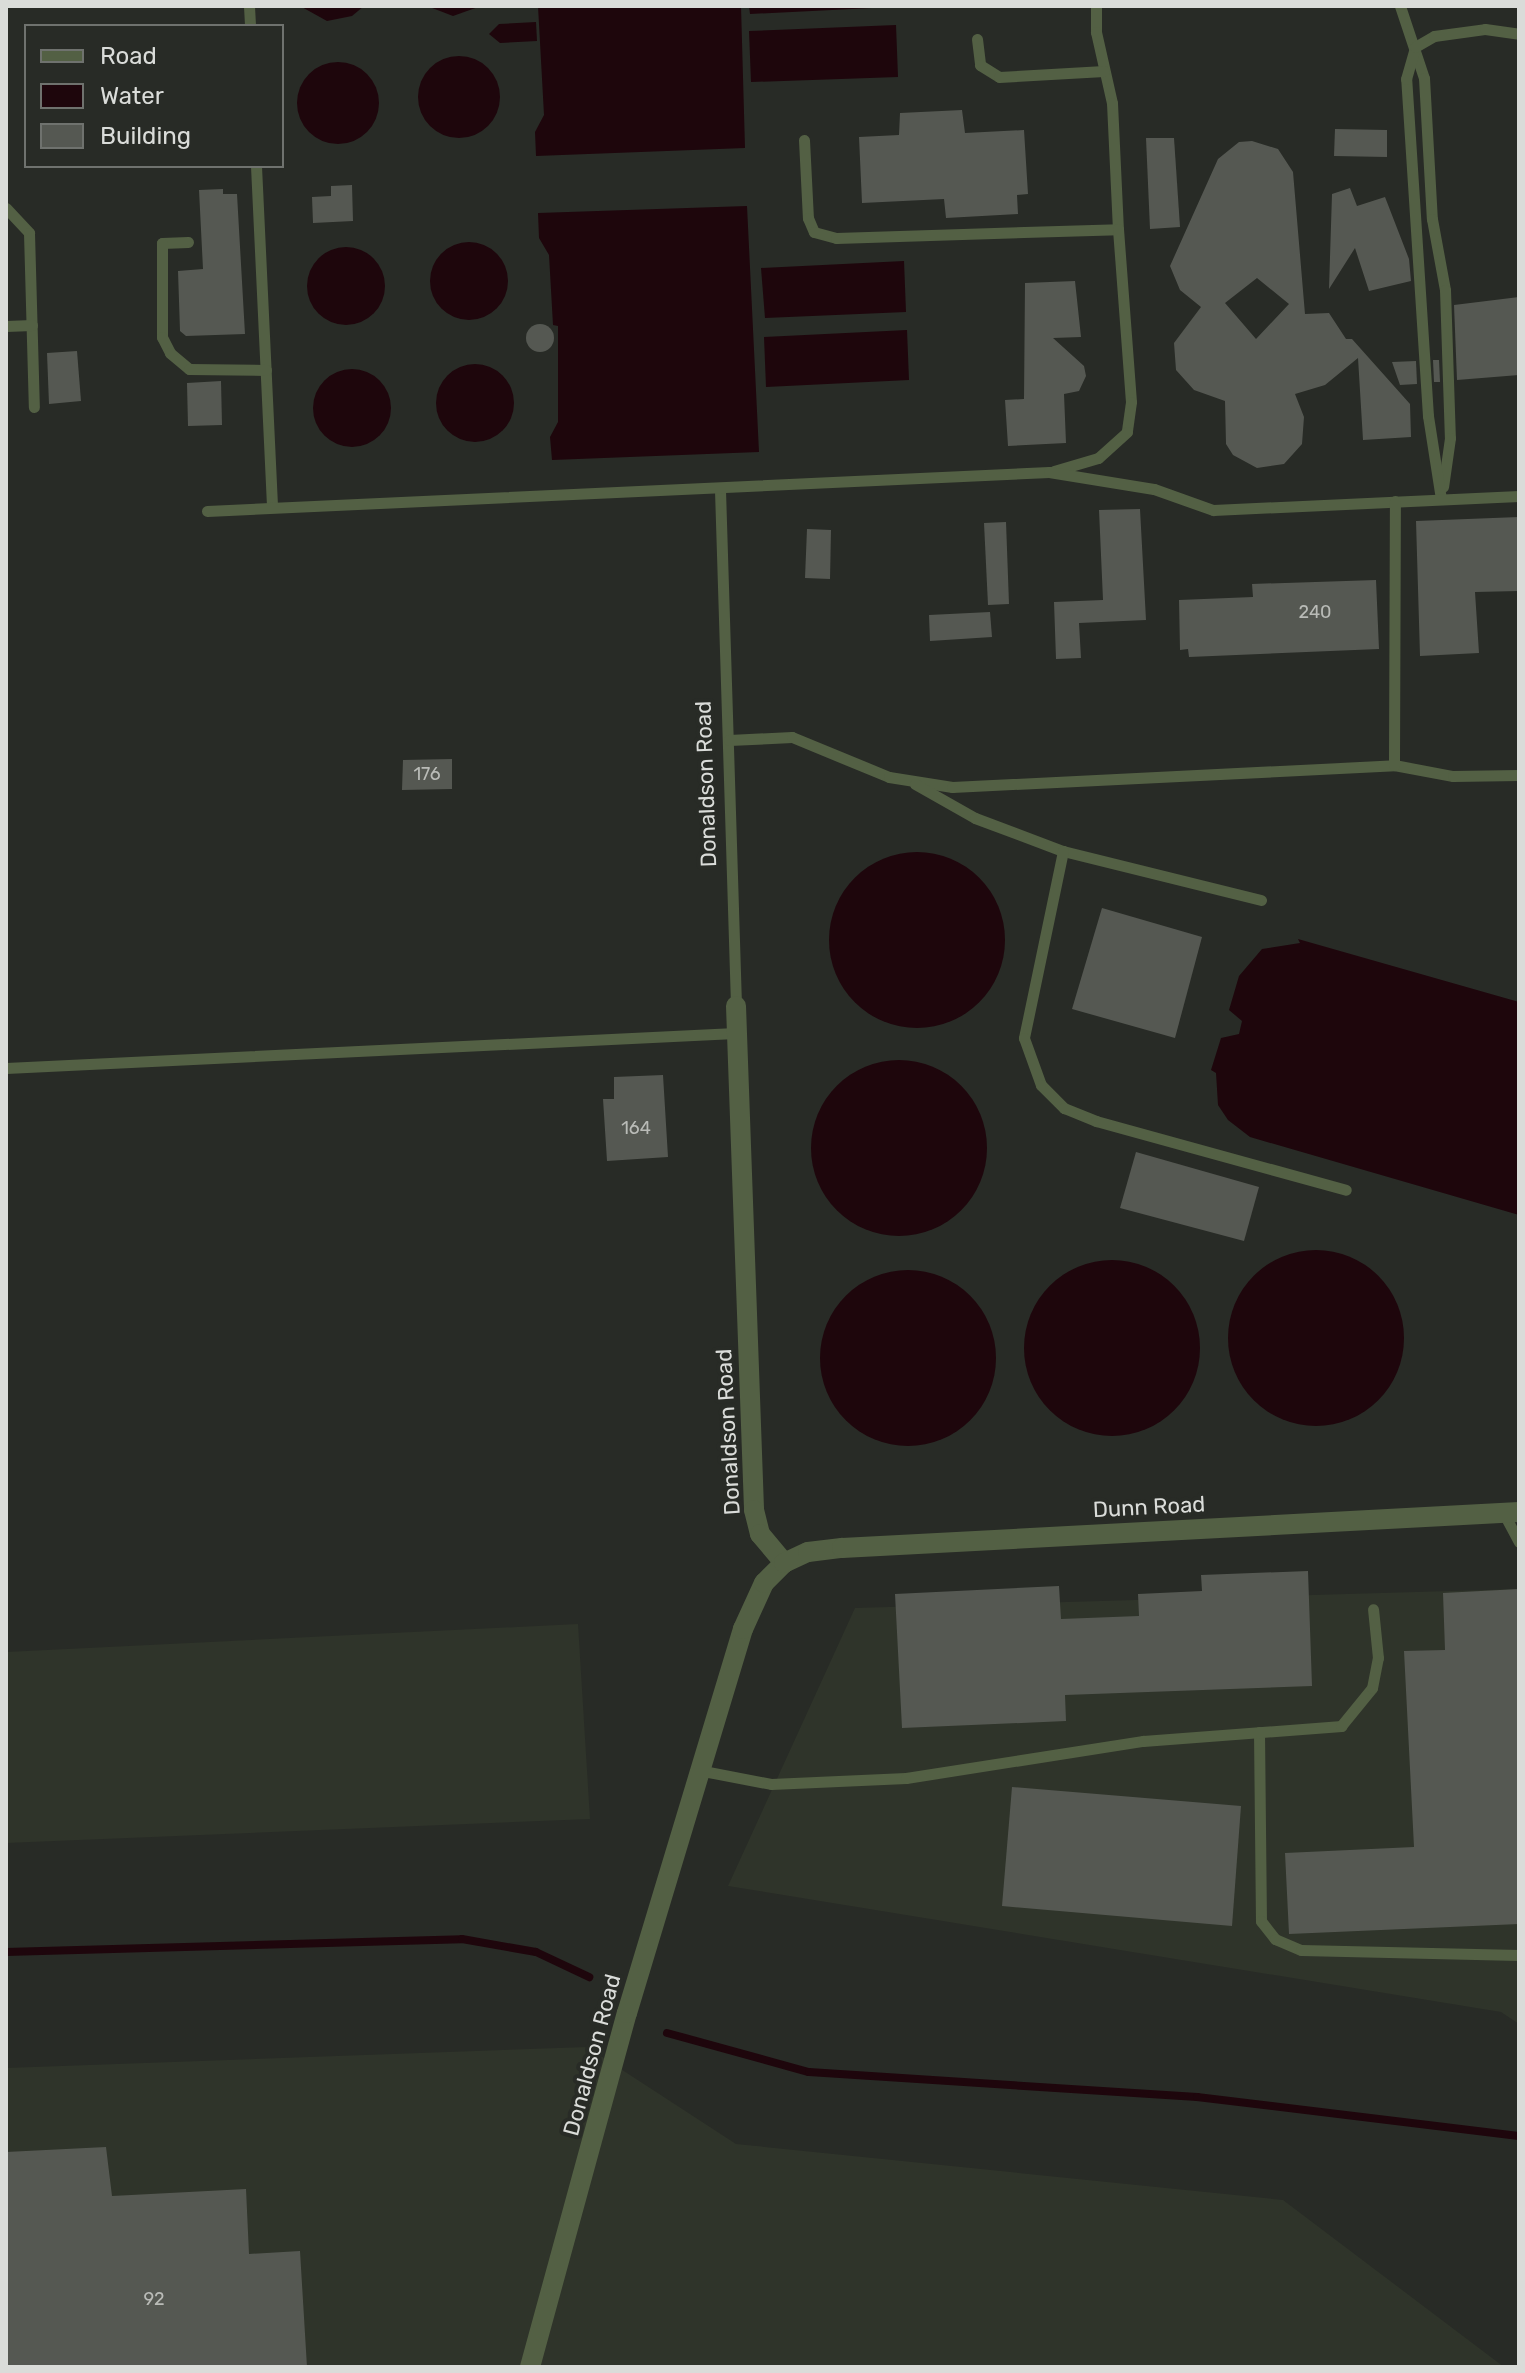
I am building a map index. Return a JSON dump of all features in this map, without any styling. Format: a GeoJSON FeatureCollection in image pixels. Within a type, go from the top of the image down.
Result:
{"type":"FeatureCollection","features":[{"type":"Feature","properties":{"kind":"street","name":"Donaldson Road"},"geometry":{"type":"LineString","coordinates":[[530,2367],[627,2013],[703,1771],[749,1611],[764,1583],[784,1563],[758,1531],[754,1510],[736,1006]]}},
{"type":"Feature","properties":{"kind":"street","name":"Dunn Road"},"geometry":{"type":"LineString","coordinates":[[784,1563],[832,1548],[1511,1512]]}},
{"type":"Feature","properties":{"kind":"lane"},"geometry":{"type":"LineString","coordinates":[[1049,472],[1098,458],[1127,432],[1131,402],[1112,103],[1104,71],[1096,6]]}},
{"type":"Feature","properties":{"kind":"lane"},"geometry":{"type":"LineString","coordinates":[[1400,6],[1424,78],[1432,219],[1445,290],[1450,438],[1441,499]]}},
{"type":"Feature","properties":{"kind":"lane"},"geometry":{"type":"LineString","coordinates":[[1441,499],[1428,416],[1406,79],[1415,47],[1434,36],[1485,29],[1519,34]]}},
{"type":"Feature","properties":{"kind":"lane"},"geometry":{"type":"LineString","coordinates":[[977,39],[980,65],[999,77],[1104,71]]}},
{"type":"Feature","properties":{"kind":"lane"},"geometry":{"type":"LineString","coordinates":[[804,140],[808,218],[814,232],[836,238],[1118,229]]}},
{"type":"Feature","properties":{"kind":"lane"},"geometry":{"type":"LineString","coordinates":[[256,168],[272,507]]}},
{"type":"Feature","properties":{"kind":"lane"},"geometry":{"type":"LineString","coordinates":[[6,208],[29,233],[34,407]]}},
{"type":"Feature","properties":{"kind":"lane"},"geometry":{"type":"LineString","coordinates":[[188,242],[162,243],[162,337],[170,353],[189,369],[266,370]]}},
{"type":"Feature","properties":{"kind":"lane"},"geometry":{"type":"LineString","coordinates":[[6,326],[32,325]]}},
{"type":"Feature","properties":{"kind":"lane"},"geometry":{"type":"LineString","coordinates":[[207,511],[720,490],[1049,472],[1154,489],[1213,510],[1519,496]]}},
{"type":"Feature","properties":{"kind":"lane","name":"Donaldson Road"},"geometry":{"type":"LineString","coordinates":[[720,490],[736,1006]]}},
{"type":"Feature","properties":{"kind":"lane"},"geometry":{"type":"LineString","coordinates":[[1394,765],[1395,501]]}},
{"type":"Feature","properties":{"kind":"lane"},"geometry":{"type":"LineString","coordinates":[[729,740],[792,737],[907,780],[975,818],[1063,851],[1261,900]]}},
{"type":"Feature","properties":{"kind":"lane"},"geometry":{"type":"LineString","coordinates":[[907,780],[990,788],[1394,765],[1453,776],[1519,775]]}},
{"type":"Feature","properties":{"kind":"lane"},"geometry":{"type":"LineString","coordinates":[[1063,851],[1024,1038],[1041,1085],[1064,1108],[1096,1121],[1346,1190]]}},
{"type":"Feature","properties":{"kind":"lane"},"geometry":{"type":"LineString","coordinates":[[6,1068],[735,1033]]}},
{"type":"Feature","properties":{"kind":"lane"},"geometry":{"type":"LineString","coordinates":[[1511,1512],[1519,1542]]}},
{"type":"Feature","properties":{"kind":"lane"},"geometry":{"type":"LineString","coordinates":[[703,1771],[771,1784],[906,1778],[1143,1741],[1341,1726],[1357,1711],[1372,1688],[1378,1658],[1373,1609]]}},
{"type":"Feature","properties":{"kind":"lane"},"geometry":{"type":"LineString","coordinates":[[1259,1732],[1261,1921],[1275,1939],[1301,1950],[1519,1955]]}},
{"type":"Feature","properties":{"kind":"shaded area"},"geometry":{"type":"Polygon","coordinates":[[[1519,1589],[1519,2024],[1501,2012],[728,1886],[855,1608],[1519,1589]]]}},
{"type":"Feature","properties":{"kind":"shaded area"},"geometry":{"type":"Polygon","coordinates":[[[578,1624],[590,1819],[6,1843],[6,1652],[578,1624]]]}},
{"type":"Feature","properties":{"kind":"shaded area"},"geometry":{"type":"Polygon","coordinates":[[[587,2047],[736,2144],[1283,2200],[1504,2367],[6,2367],[6,2068],[587,2047]]]}},
{"type":"Feature","properties":{"kind":"water"},"geometry":{"type":"Polygon","coordinates":[[[300,6],[364,6],[352,16],[327,21],[300,6]]]}},
{"type":"Feature","properties":{"kind":"water"},"geometry":{"type":"Polygon","coordinates":[[[427,6],[481,6],[453,16],[427,6]]]}},
{"type":"Feature","properties":{"kind":"water"},"geometry":{"type":"Polygon","coordinates":[[[538,6],[741,6],[745,148],[536,156],[535,132],[544,115],[538,6]]]}},
{"type":"Feature","properties":{"kind":"water"},"geometry":{"type":"Polygon","coordinates":[[[749,6],[892,6],[892,7],[750,14],[749,6]]]}},
{"type":"Feature","properties":{"kind":"water"},"geometry":{"type":"Polygon","coordinates":[[[536,22],[537,41],[500,43],[489,34],[499,24],[536,22]]]}},
{"type":"Feature","properties":{"kind":"water"},"geometry":{"type":"Polygon","coordinates":[[[896,25],[898,77],[751,82],[749,31],[896,25]]]}},
{"type":"Feature","properties":{"kind":"water"},"geometry":{"type":"Polygon","coordinates":[[[459,56],[475,59],[488,68],[497,81],[500,97],[497,113],[488,126],[475,135],[459,138],[443,135],[430,126],[421,113],[418,97],[421,81],[430,68],[443,59],[459,56]]]}},
{"type":"Feature","properties":{"kind":"water"},"geometry":{"type":"Polygon","coordinates":[[[338,62],[354,65],[367,74],[376,87],[379,103],[376,119],[367,132],[354,141],[338,144],[322,141],[309,132],[300,119],[297,103],[300,87],[309,74],[322,65],[338,62]]]}},
{"type":"Feature","properties":{"kind":"water"},"geometry":{"type":"Polygon","coordinates":[[[747,206],[759,452],[552,460],[550,437],[558,422],[558,326],[553,325],[549,255],[539,238],[538,213],[747,206]]]}},
{"type":"Feature","properties":{"kind":"water"},"geometry":{"type":"Polygon","coordinates":[[[469,242],[484,245],[501,259],[508,281],[505,296],[491,313],[469,320],[454,317],[437,303],[430,281],[433,266],[447,249],[469,242]]]}},
{"type":"Feature","properties":{"kind":"water"},"geometry":{"type":"Polygon","coordinates":[[[346,247],[361,250],[378,264],[385,286],[382,301],[368,318],[346,325],[331,322],[314,308],[307,286],[310,271],[324,254],[346,247]]]}},
{"type":"Feature","properties":{"kind":"water"},"geometry":{"type":"Polygon","coordinates":[[[904,261],[906,312],[765,318],[761,268],[904,261]]]}},
{"type":"Feature","properties":{"kind":"water"},"geometry":{"type":"Polygon","coordinates":[[[907,330],[909,380],[766,387],[764,337],[907,330]]]}},
{"type":"Feature","properties":{"kind":"water"},"geometry":{"type":"Polygon","coordinates":[[[475,364],[490,367],[507,381],[514,403],[511,418],[497,435],[475,442],[460,439],[443,425],[436,403],[439,388],[453,371],[475,364]]]}},
{"type":"Feature","properties":{"kind":"water"},"geometry":{"type":"Polygon","coordinates":[[[352,369],[367,372],[384,386],[391,408],[388,423],[374,440],[352,447],[337,444],[320,430],[313,408],[316,393],[330,376],[352,369]]]}},
{"type":"Feature","properties":{"kind":"water"},"geometry":{"type":"Polygon","coordinates":[[[917,852],[951,858],[979,878],[999,906],[1005,940],[999,974],[979,1002],[951,1022],[917,1028],[883,1022],[855,1002],[835,974],[829,940],[835,906],[855,878],[883,858],[917,852]]]}},
{"type":"Feature","properties":{"kind":"water"},"geometry":{"type":"Polygon","coordinates":[[[1298,939],[1519,1002],[1519,1215],[1250,1137],[1228,1120],[1218,1105],[1216,1073],[1211,1070],[1221,1038],[1239,1034],[1242,1021],[1229,1010],[1239,976],[1262,949],[1300,943],[1298,939]]]}},
{"type":"Feature","properties":{"kind":"water"},"geometry":{"type":"Polygon","coordinates":[[[899,1060],[933,1066],[961,1086],[981,1114],[987,1148],[981,1182],[961,1210],[933,1230],[899,1236],[865,1230],[837,1210],[817,1182],[811,1148],[817,1114],[837,1086],[865,1066],[899,1060]]]}},
{"type":"Feature","properties":{"kind":"water"},"geometry":{"type":"Polygon","coordinates":[[[1316,1250],[1350,1256],[1378,1276],[1398,1304],[1404,1338],[1398,1372],[1378,1400],[1350,1420],[1316,1426],[1282,1420],[1254,1400],[1234,1372],[1228,1338],[1234,1304],[1254,1276],[1282,1256],[1316,1250]]]}},
{"type":"Feature","properties":{"kind":"water"},"geometry":{"type":"Polygon","coordinates":[[[1112,1260],[1146,1266],[1175,1285],[1194,1314],[1200,1348],[1194,1382],[1175,1411],[1146,1430],[1112,1436],[1078,1430],[1049,1411],[1030,1382],[1024,1348],[1030,1314],[1049,1285],[1078,1266],[1112,1260]]]}},
{"type":"Feature","properties":{"kind":"water"},"geometry":{"type":"Polygon","coordinates":[[[908,1270],[942,1276],[970,1296],[990,1324],[996,1358],[990,1392],[970,1420],[942,1440],[908,1446],[874,1440],[846,1420],[826,1392],[820,1358],[826,1324],[846,1296],[874,1276],[908,1270]]]}},
{"type":"Feature","properties":{"kind":"building"},"geometry":{"type":"Polygon","coordinates":[[[962,110],[965,133],[1024,130],[1028,194],[1017,195],[1018,214],[946,218],[944,199],[862,203],[859,137],[899,135],[900,113],[962,110]]]}},
{"type":"Feature","properties":{"kind":"building"},"geometry":{"type":"Polygon","coordinates":[[[1335,129],[1387,130],[1387,157],[1334,156],[1335,129]]]}},
{"type":"Feature","properties":{"kind":"building"},"geometry":{"type":"Polygon","coordinates":[[[1146,138],[1174,138],[1180,227],[1150,229],[1146,138]]]}},
{"type":"Feature","properties":{"kind":"building"},"geometry":{"type":"Polygon","coordinates":[[[1252,141],[1278,149],[1293,172],[1305,314],[1329,313],[1346,339],[1352,339],[1410,404],[1411,437],[1363,440],[1358,358],[1325,385],[1295,394],[1304,417],[1302,444],[1284,464],[1257,468],[1233,455],[1226,444],[1225,401],[1194,390],[1176,370],[1174,343],[1201,307],[1180,290],[1170,266],[1218,159],[1239,142],[1252,141]],[[1257,278],[1225,303],[1256,339],[1289,304],[1257,278]]]}},
{"type":"Feature","properties":{"kind":"building"},"geometry":{"type":"Polygon","coordinates":[[[352,185],[353,221],[313,223],[312,197],[331,196],[331,186],[352,185]]]}},
{"type":"Feature","properties":{"kind":"building"},"geometry":{"type":"Polygon","coordinates":[[[1350,188],[1357,206],[1385,197],[1409,259],[1411,281],[1369,291],[1355,248],[1329,289],[1332,194],[1350,188]]]}},
{"type":"Feature","properties":{"kind":"building"},"geometry":{"type":"Polygon","coordinates":[[[223,189],[223,194],[237,194],[245,334],[186,336],[180,331],[178,271],[203,269],[199,190],[223,189]]]}},
{"type":"Feature","properties":{"kind":"building"},"geometry":{"type":"Polygon","coordinates":[[[1075,281],[1081,337],[1053,338],[1084,366],[1086,376],[1079,391],[1064,394],[1066,443],[1008,446],[1005,400],[1024,399],[1025,283],[1075,281]]]}},
{"type":"Feature","properties":{"kind":"building"},"geometry":{"type":"Polygon","coordinates":[[[1519,297],[1519,375],[1457,380],[1454,305],[1519,297]]]}},
{"type":"Feature","properties":{"kind":"building"},"geometry":{"type":"Polygon","coordinates":[[[540,324],[550,328],[554,338],[550,348],[540,352],[530,348],[526,338],[530,328],[540,324]]]}},
{"type":"Feature","properties":{"kind":"building"},"geometry":{"type":"Polygon","coordinates":[[[77,351],[81,401],[49,404],[47,353],[77,351]]]}},
{"type":"Feature","properties":{"kind":"building"},"geometry":{"type":"Polygon","coordinates":[[[1433,360],[1439,360],[1440,382],[1434,382],[1433,360]]]}},
{"type":"Feature","properties":{"kind":"building"},"geometry":{"type":"Polygon","coordinates":[[[1416,361],[1417,384],[1400,385],[1392,362],[1416,361]]]}},
{"type":"Feature","properties":{"kind":"building"},"geometry":{"type":"Polygon","coordinates":[[[221,381],[222,425],[188,426],[187,383],[221,381]]]}},
{"type":"Feature","properties":{"kind":"building"},"geometry":{"type":"Polygon","coordinates":[[[1140,509],[1146,620],[1079,623],[1081,658],[1056,659],[1054,602],[1103,600],[1099,510],[1140,509]]]}},
{"type":"Feature","properties":{"kind":"building"},"geometry":{"type":"Polygon","coordinates":[[[1519,517],[1519,591],[1475,592],[1479,653],[1420,656],[1416,521],[1519,517]]]}},
{"type":"Feature","properties":{"kind":"building"},"geometry":{"type":"Polygon","coordinates":[[[1006,522],[1009,604],[988,605],[984,523],[1006,522]]]}},
{"type":"Feature","properties":{"kind":"building"},"geometry":{"type":"Polygon","coordinates":[[[807,529],[831,530],[830,579],[805,578],[807,529]]]}},
{"type":"Feature","properties":{"kind":"building"},"geometry":{"type":"Polygon","coordinates":[[[1376,580],[1379,649],[1189,657],[1188,649],[1180,650],[1179,600],[1253,597],[1252,584],[1376,580]]]}},
{"type":"Feature","properties":{"kind":"building"},"geometry":{"type":"Polygon","coordinates":[[[990,612],[992,637],[930,641],[929,615],[990,612]]]}},
{"type":"Feature","properties":{"kind":"building"},"geometry":{"type":"Polygon","coordinates":[[[452,759],[452,789],[402,790],[403,760],[452,759]]]}},
{"type":"Feature","properties":{"kind":"building"},"geometry":{"type":"Polygon","coordinates":[[[1102,908],[1202,937],[1175,1038],[1072,1009],[1102,908]]]}},
{"type":"Feature","properties":{"kind":"building"},"geometry":{"type":"Polygon","coordinates":[[[663,1075],[668,1157],[607,1161],[603,1099],[614,1099],[614,1077],[663,1075]]]}},
{"type":"Feature","properties":{"kind":"building"},"geometry":{"type":"Polygon","coordinates":[[[1136,1152],[1259,1187],[1244,1241],[1120,1208],[1136,1152]]]}},
{"type":"Feature","properties":{"kind":"building"},"geometry":{"type":"Polygon","coordinates":[[[1308,1571],[1312,1686],[1065,1695],[1066,1721],[902,1728],[895,1594],[1059,1586],[1061,1619],[1139,1616],[1138,1594],[1202,1591],[1201,1575],[1308,1571]]]}},
{"type":"Feature","properties":{"kind":"building"},"geometry":{"type":"Polygon","coordinates":[[[1519,1589],[1519,1924],[1289,1934],[1285,1853],[1414,1847],[1404,1651],[1445,1650],[1443,1593],[1519,1589]]]}},
{"type":"Feature","properties":{"kind":"building"},"geometry":{"type":"Polygon","coordinates":[[[1012,1787],[1241,1806],[1232,1926],[1002,1906],[1012,1787]]]}},
{"type":"Feature","properties":{"kind":"building"},"geometry":{"type":"Polygon","coordinates":[[[106,2147],[112,2196],[246,2189],[249,2254],[300,2251],[307,2367],[6,2367],[6,2152],[106,2147]]]}},
{"type":"Feature","properties":{"kind":"waterway"},"geometry":{"type":"LineString","coordinates":[[6,1952],[462,1939],[536,1952],[589,1977]]}},
{"type":"Feature","properties":{"kind":"waterway"},"geometry":{"type":"LineString","coordinates":[[667,2033],[809,2072],[1197,2097],[1519,2136]]}}]}
